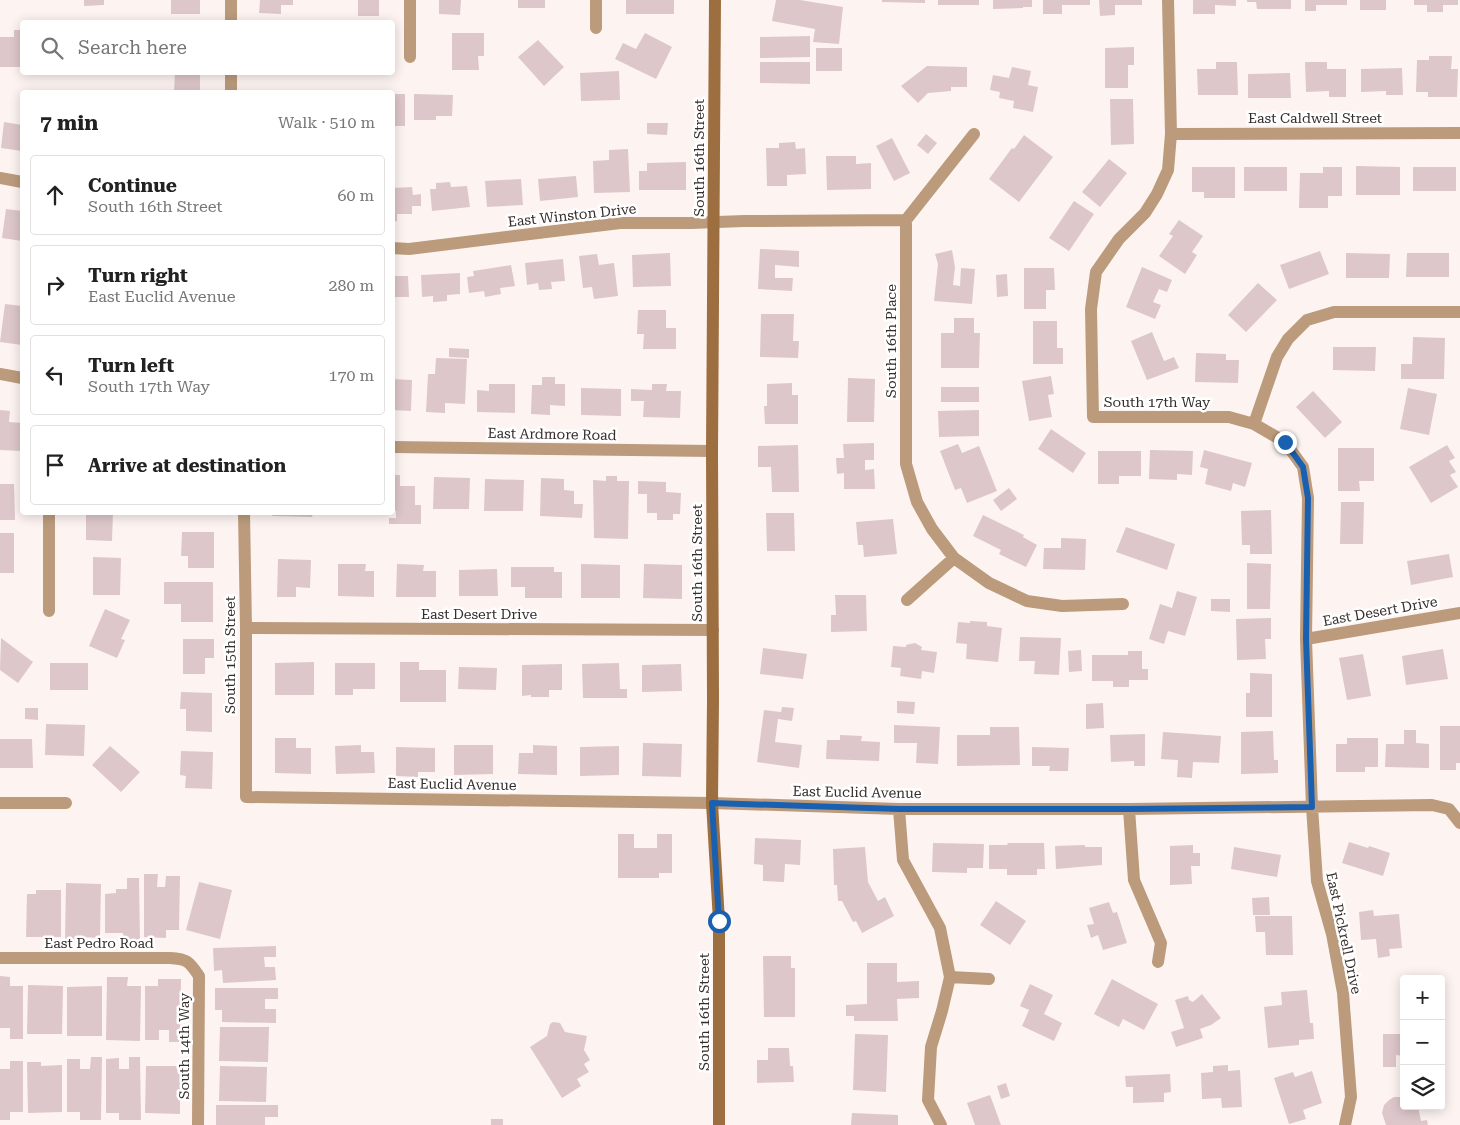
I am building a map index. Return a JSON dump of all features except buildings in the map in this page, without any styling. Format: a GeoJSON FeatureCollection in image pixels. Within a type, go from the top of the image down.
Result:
{"type":"FeatureCollection","features":[{"type":"Feature","properties":{"kind":"main road","name":"South 16th Street"},"geometry":{"type":"LineString","coordinates":[[715,0],[712,803],[719,921],[719,1125]]}},
{"type":"Feature","properties":{"kind":"street"},"geometry":{"type":"LineString","coordinates":[[231,0],[231,20]]}},
{"type":"Feature","properties":{"kind":"street"},"geometry":{"type":"LineString","coordinates":[[410,0],[410,58]]}},
{"type":"Feature","properties":{"kind":"street"},"geometry":{"type":"LineString","coordinates":[[596,0],[596,28]]}},
{"type":"Feature","properties":{"kind":"street","name":"South 17th Way"},"geometry":{"type":"LineString","coordinates":[[1168,0],[1171,134],[1168,170],[1157,194],[1144,213],[1119,240],[1096,272],[1091,309],[1094,417],[1229,417],[1254,424],[1285,442],[1303,467],[1308,498],[1306,639],[1312,807]]}},
{"type":"Feature","properties":{"kind":"street"},"geometry":{"type":"LineString","coordinates":[[231,75],[231,90]]}},
{"type":"Feature","properties":{"kind":"street","name":"East Caldwell Street"},"geometry":{"type":"LineString","coordinates":[[1171,134],[1460,133]]}},
{"type":"Feature","properties":{"kind":"street"},"geometry":{"type":"LineString","coordinates":[[906,220],[974,134]]}},
{"type":"Feature","properties":{"kind":"street"},"geometry":{"type":"LineString","coordinates":[[0,178],[20,182]]}},
{"type":"Feature","properties":{"kind":"street","name":"East Winston Drive"},"geometry":{"type":"LineString","coordinates":[[395,248],[409,248],[620,223],[906,220]]}},
{"type":"Feature","properties":{"kind":"street","name":"South 16th Place"},"geometry":{"type":"LineString","coordinates":[[906,220],[906,464],[917,502],[932,529],[954,558],[989,583],[1027,601],[1062,606],[1123,604]]}},
{"type":"Feature","properties":{"kind":"street"},"geometry":{"type":"LineString","coordinates":[[1254,424],[1277,357],[1288,339],[1307,320],[1334,312],[1460,312]]}},
{"type":"Feature","properties":{"kind":"street"},"geometry":{"type":"LineString","coordinates":[[0,374],[20,378]]}},
{"type":"Feature","properties":{"kind":"street","name":"East Ardmore Road"},"geometry":{"type":"LineString","coordinates":[[395,447],[712,451]]}},
{"type":"Feature","properties":{"kind":"street"},"geometry":{"type":"LineString","coordinates":[[49,515],[49,611]]}},
{"type":"Feature","properties":{"kind":"street","name":"South 15th Street"},"geometry":{"type":"LineString","coordinates":[[244,515],[246,797]]}},
{"type":"Feature","properties":{"kind":"street"},"geometry":{"type":"LineString","coordinates":[[907,600],[954,558]]}},
{"type":"Feature","properties":{"kind":"street","name":"East Desert Drive"},"geometry":{"type":"LineString","coordinates":[[1306,639],[1460,613]]}},
{"type":"Feature","properties":{"kind":"street","name":"East Desert Drive"},"geometry":{"type":"LineString","coordinates":[[246,628],[713,630]]}},
{"type":"Feature","properties":{"kind":"street","name":"East Euclid Avenue"},"geometry":{"type":"LineString","coordinates":[[246,797],[712,803],[899,809],[1129,809],[1432,805],[1449,809],[1460,823]]}},
{"type":"Feature","properties":{"kind":"street"},"geometry":{"type":"LineString","coordinates":[[0,803],[66,803]]}},
{"type":"Feature","properties":{"kind":"street","name":"East Pickrell Drive"},"geometry":{"type":"LineString","coordinates":[[1312,807],[1317,881],[1332,934],[1343,993],[1351,1097],[1345,1125]]}},
{"type":"Feature","properties":{"kind":"street"},"geometry":{"type":"LineString","coordinates":[[899,809],[903,860],[940,928],[950,977],[931,1047],[928,1100],[941,1125]]}},
{"type":"Feature","properties":{"kind":"street"},"geometry":{"type":"LineString","coordinates":[[1129,809],[1134,880],[1161,943],[1158,962]]}},
{"type":"Feature","properties":{"kind":"street","name":"East Pedro Road"},"geometry":{"type":"LineString","coordinates":[[0,958],[170,958],[185,959],[194,968]]}},
{"type":"Feature","properties":{"kind":"street","name":"South 14th Way"},"geometry":{"type":"LineString","coordinates":[[194,968],[199,976],[198,1125]]}},
{"type":"Feature","properties":{"kind":"street"},"geometry":{"type":"LineString","coordinates":[[950,977],[989,979]]}},
{"type":"Feature","properties":{"kind":"route"},"geometry":{"type":"LineString","coordinates":[[719,921],[712,803],[899,809],[1312,807],[1306,639],[1308,498],[1303,467],[1285,442]]}}]}
